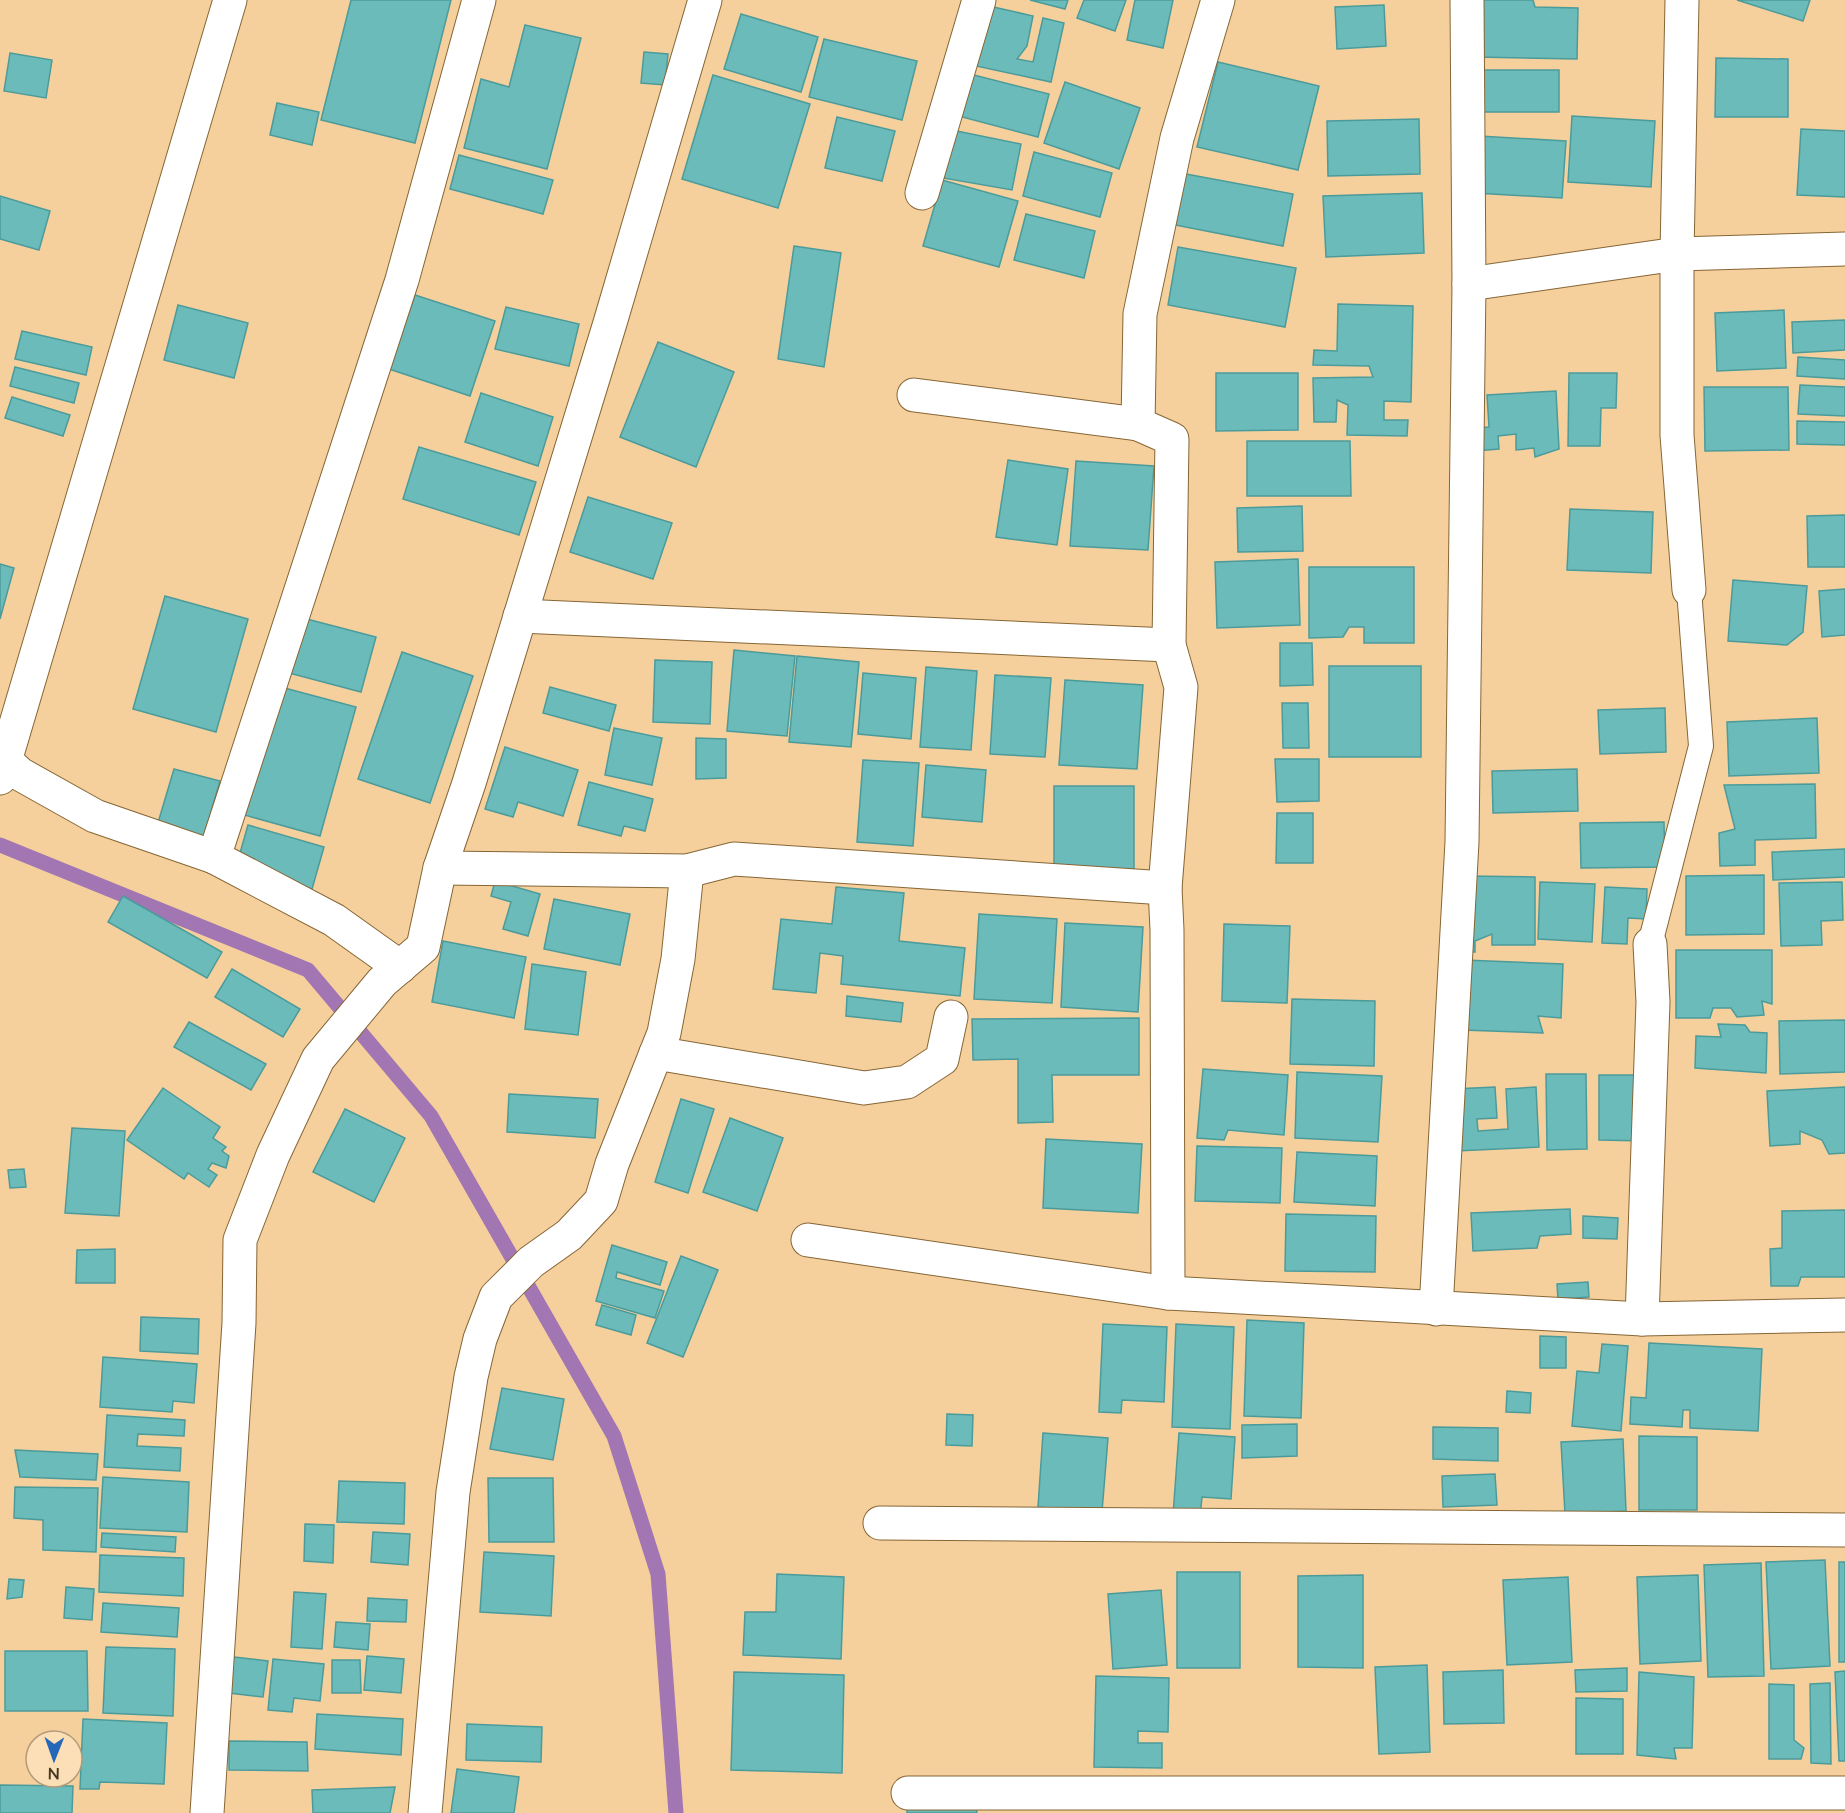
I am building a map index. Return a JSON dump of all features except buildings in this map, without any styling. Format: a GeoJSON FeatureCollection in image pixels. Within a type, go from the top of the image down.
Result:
{"type":"FeatureCollection","features":[{"type":"Feature","properties":{"kind":"street"},"geometry":{"type":"LineString","coordinates":[[230,0],[3,769],[20,774],[95,816],[214,857],[334,920],[400,967]]}},
{"type":"Feature","properties":{"kind":"street"},"geometry":{"type":"LineString","coordinates":[[214,857],[402,280],[479,0]]}},
{"type":"Feature","properties":{"kind":"street"},"geometry":{"type":"LineString","coordinates":[[207,1813],[239,1323],[240,1240],[273,1155],[318,1059],[382,982],[423,947],[440,867],[469,783],[610,322],[705,0]]}},
{"type":"Feature","properties":{"kind":"street"},"geometry":{"type":"LineString","coordinates":[[922,193],[979,0]]}},
{"type":"Feature","properties":{"kind":"street"},"geometry":{"type":"LineString","coordinates":[[1138,424],[1140,314],[1177,138],[1218,0]]}},
{"type":"Feature","properties":{"kind":"street"},"geometry":{"type":"LineString","coordinates":[[1436,1309],[1462,842],[1469,284],[1467,0]]}},
{"type":"Feature","properties":{"kind":"street"},"geometry":{"type":"LineString","coordinates":[[1682,0],[1677,254],[1677,435],[1689,590]]}},
{"type":"Feature","properties":{"kind":"street"},"geometry":{"type":"LineString","coordinates":[[1469,284],[1677,254],[1845,249]]}},
{"type":"Feature","properties":{"kind":"street"},"geometry":{"type":"LineString","coordinates":[[914,395],[1138,424],[1173,439],[1169,645],[1181,687],[1165,888],[1168,1293]]}},
{"type":"Feature","properties":{"kind":"street"},"geometry":{"type":"LineString","coordinates":[[520,616],[1169,645]]}},
{"type":"Feature","properties":{"kind":"street"},"geometry":{"type":"LineString","coordinates":[[440,867],[687,871],[734,859],[1165,888]]}},
{"type":"Feature","properties":{"kind":"street"},"geometry":{"type":"LineString","coordinates":[[425,1813],[453,1492],[471,1377],[480,1339],[496,1297],[531,1262],[569,1235],[601,1201],[612,1164],[664,1033],[678,959],[687,871]]}},
{"type":"Feature","properties":{"kind":"street"},"geometry":{"type":"LineString","coordinates":[[1642,1319],[1653,1002],[1650,944]]}},
{"type":"Feature","properties":{"kind":"street"},"geometry":{"type":"LineString","coordinates":[[656,1053],[864,1088],[907,1082],[942,1059],[951,1017]]}},
{"type":"Feature","properties":{"kind":"street"},"geometry":{"type":"LineString","coordinates":[[808,1240],[1168,1293],[1642,1319],[1845,1315]]}},
{"type":"Feature","properties":{"kind":"street"},"geometry":{"type":"LineString","coordinates":[[880,1523],[1845,1530]]}},
{"type":"Feature","properties":{"kind":"street"},"geometry":{"type":"LineString","coordinates":[[908,1793],[1845,1793]]}},
{"type":"Feature","properties":{"kind":"lane"},"geometry":{"type":"LineString","coordinates":[[1650,944],[1701,746],[1689,590]]}},
{"type":"Feature","properties":{"kind":"waterway"},"geometry":{"type":"LineString","coordinates":[[0,845],[308,970],[431,1116],[614,1436],[658,1574],[676,1813]]}}]}
